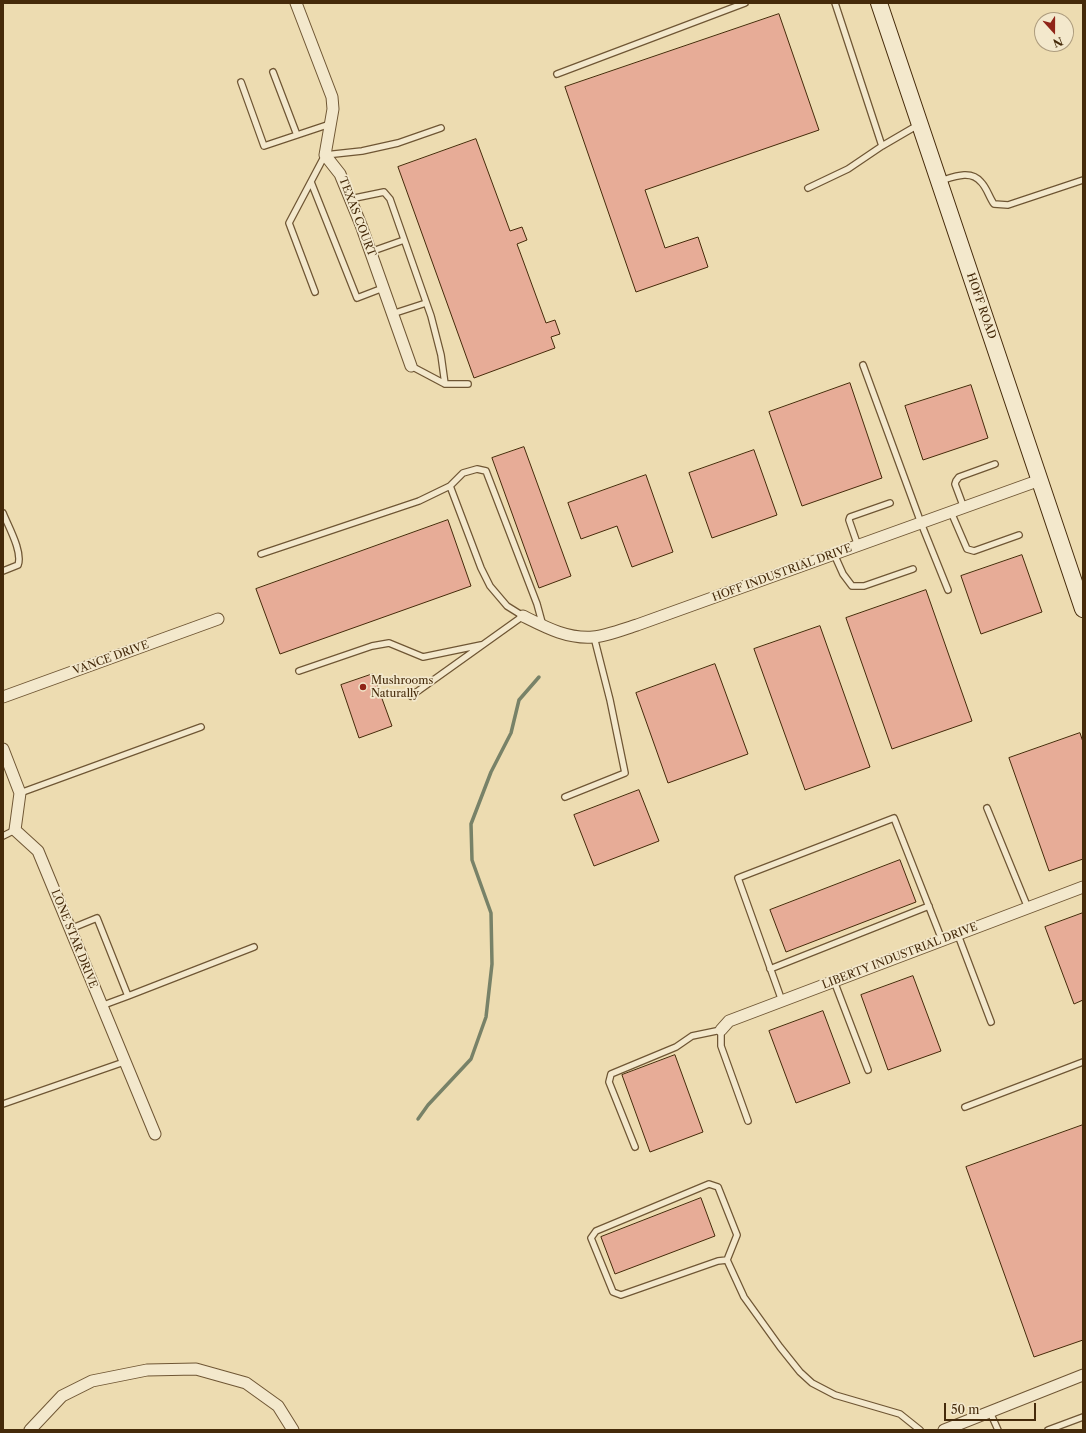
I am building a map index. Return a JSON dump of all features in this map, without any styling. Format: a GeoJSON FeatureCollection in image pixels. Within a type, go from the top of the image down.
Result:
{"type":"FeatureCollection","features":[{"type":"Feature","properties":{"kind":"street"},"geometry":{"type":"LineString","coordinates":[[296,3],[332,97],[333,109],[325,155]]}},
{"type":"Feature","properties":{"kind":"street","name":"HOFF ROAD"},"geometry":{"type":"LineString","coordinates":[[879,3],[1083,609]]}},
{"type":"Feature","properties":{"kind":"street","name":"TEXAS COURT"},"geometry":{"type":"LineString","coordinates":[[325,155],[340,174],[350,198],[411,366]]}},
{"type":"Feature","properties":{"kind":"street","name":"HOFF INDUSTRIAL DRIVE"},"geometry":{"type":"LineString","coordinates":[[523,616],[544,627],[572,637],[594,637],[637,625],[1040,480]]}},
{"type":"Feature","properties":{"kind":"street","name":"VANCE DRIVE"},"geometry":{"type":"LineString","coordinates":[[3,697],[218,619]]}},
{"type":"Feature","properties":{"kind":"street"},"geometry":{"type":"LineString","coordinates":[[3,749],[20,793],[15,830]]}},
{"type":"Feature","properties":{"kind":"street","name":"LONE STAR DRIVE"},"geometry":{"type":"LineString","coordinates":[[15,830],[38,851],[155,1134]]}},
{"type":"Feature","properties":{"kind":"street","name":"LIBERTY INDUSTRIAL DRIVE"},"geometry":{"type":"LineString","coordinates":[[721,1030],[730,1021],[1083,887]]}},
{"type":"Feature","properties":{"kind":"street"},"geometry":{"type":"LineString","coordinates":[[30,1430],[62,1396],[92,1381],[147,1370],[196,1369],[246,1383],[278,1406],[293,1430]]}},
{"type":"Feature","properties":{"kind":"street"},"geometry":{"type":"LineString","coordinates":[[944,1430],[1083,1375]]}},
{"type":"Feature","properties":{"kind":"lane"},"geometry":{"type":"LineString","coordinates":[[557,74],[745,3]]}},
{"type":"Feature","properties":{"kind":"lane"},"geometry":{"type":"LineString","coordinates":[[835,3],[882,146]]}},
{"type":"Feature","properties":{"kind":"lane"},"geometry":{"type":"LineString","coordinates":[[274,72],[297,135]]}},
{"type":"Feature","properties":{"kind":"lane"},"geometry":{"type":"LineString","coordinates":[[241,82],[264,146],[330,124]]}},
{"type":"Feature","properties":{"kind":"lane"},"geometry":{"type":"LineString","coordinates":[[808,188],[848,169],[882,146],[920,124]]}},
{"type":"Feature","properties":{"kind":"lane"},"geometry":{"type":"LineString","coordinates":[[315,292],[289,223],[325,155],[362,151],[398,143],[441,128]]}},
{"type":"Feature","properties":{"kind":"lane"},"geometry":{"type":"LineString","coordinates":[[939,181],[962,175],[971,175],[981,181],[994,204],[1008,205],[1083,180]]}},
{"type":"Feature","properties":{"kind":"lane"},"geometry":{"type":"LineString","coordinates":[[311,182],[357,298],[383,288]]}},
{"type":"Feature","properties":{"kind":"lane"},"geometry":{"type":"LineString","coordinates":[[350,198],[384,192],[390,198],[426,303],[441,355],[445,384]]}},
{"type":"Feature","properties":{"kind":"lane"},"geometry":{"type":"LineString","coordinates":[[370,252],[404,240]]}},
{"type":"Feature","properties":{"kind":"lane"},"geometry":{"type":"LineString","coordinates":[[392,314],[426,303]]}},
{"type":"Feature","properties":{"kind":"lane"},"geometry":{"type":"LineString","coordinates":[[863,365],[921,523],[948,590]]}},
{"type":"Feature","properties":{"kind":"lane"},"geometry":{"type":"LineString","coordinates":[[411,366],[445,384],[468,384]]}},
{"type":"Feature","properties":{"kind":"lane"},"geometry":{"type":"LineString","coordinates":[[964,508],[955,484],[956,480],[959,477],[995,464]]}},
{"type":"Feature","properties":{"kind":"lane"},"geometry":{"type":"LineString","coordinates":[[262,554],[419,501],[450,486],[463,474],[477,469],[486,471],[537,604],[544,627]]}},
{"type":"Feature","properties":{"kind":"lane"},"geometry":{"type":"LineString","coordinates":[[410,696],[523,616],[507,606],[490,586],[481,568],[450,486]]}},
{"type":"Feature","properties":{"kind":"lane"},"geometry":{"type":"LineString","coordinates":[[858,546],[849,520],[850,517],[890,503]]}},
{"type":"Feature","properties":{"kind":"lane"},"geometry":{"type":"LineString","coordinates":[[951,512],[967,549],[974,551],[1019,535]]}},
{"type":"Feature","properties":{"kind":"lane"},"geometry":{"type":"LineString","coordinates":[[3,513],[20,560],[18,565],[3,571]]}},
{"type":"Feature","properties":{"kind":"lane"},"geometry":{"type":"LineString","coordinates":[[834,554],[843,574],[852,586],[864,586],[913,569]]}},
{"type":"Feature","properties":{"kind":"lane"},"geometry":{"type":"LineString","coordinates":[[565,797],[625,773],[610,700],[594,637]]}},
{"type":"Feature","properties":{"kind":"lane"},"geometry":{"type":"LineString","coordinates":[[299,671],[372,646],[389,643],[423,657],[483,645]]}},
{"type":"Feature","properties":{"kind":"lane"},"geometry":{"type":"LineString","coordinates":[[20,793],[201,727]]}},
{"type":"Feature","properties":{"kind":"lane"},"geometry":{"type":"LineString","coordinates":[[987,808],[1028,908]]}},
{"type":"Feature","properties":{"kind":"lane"},"geometry":{"type":"LineString","coordinates":[[782,1001],[738,878],[894,818],[942,940]]}},
{"type":"Feature","properties":{"kind":"lane"},"geometry":{"type":"LineString","coordinates":[[3,836],[15,830]]}},
{"type":"Feature","properties":{"kind":"lane"},"geometry":{"type":"LineString","coordinates":[[770,969],[929,906]]}},
{"type":"Feature","properties":{"kind":"lane"},"geometry":{"type":"LineString","coordinates":[[70,929],[97,918],[128,996]]}},
{"type":"Feature","properties":{"kind":"lane"},"geometry":{"type":"LineString","coordinates":[[958,934],[991,1022]]}},
{"type":"Feature","properties":{"kind":"lane"},"geometry":{"type":"LineString","coordinates":[[101,1006],[254,947]]}},
{"type":"Feature","properties":{"kind":"lane"},"geometry":{"type":"LineString","coordinates":[[834,981],[868,1070]]}},
{"type":"Feature","properties":{"kind":"lane"},"geometry":{"type":"LineString","coordinates":[[635,1147],[609,1082],[611,1074],[676,1047],[692,1036],[721,1030],[721,1046],[748,1121]]}},
{"type":"Feature","properties":{"kind":"lane"},"geometry":{"type":"LineString","coordinates":[[3,1104],[124,1062]]}},
{"type":"Feature","properties":{"kind":"lane"},"geometry":{"type":"LineString","coordinates":[[965,1107],[1083,1062]]}},
{"type":"Feature","properties":{"kind":"lane"},"geometry":{"type":"LineString","coordinates":[[727,1260],[718,1261],[621,1295],[613,1292],[591,1238],[596,1231],[708,1184],[718,1188],[737,1235],[727,1260],[744,1297],[800,1372],[812,1383],[835,1395],[871,1404],[900,1414],[920,1430]]}},
{"type":"Feature","properties":{"kind":"lane"},"geometry":{"type":"LineString","coordinates":[[990,1412],[998,1430]]}},
{"type":"Feature","properties":{"kind":"lane"},"geometry":{"type":"LineString","coordinates":[[1048,1430],[1083,1416]]}},
{"type":"Feature","properties":{"kind":"building"},"geometry":{"type":"Polygon","coordinates":[[[779,14],[819,130],[645,190],[665,248],[698,237],[708,267],[636,292],[565,87],[779,14]]]}},
{"type":"Feature","properties":{"kind":"building"},"geometry":{"type":"Polygon","coordinates":[[[476,139],[510,231],[522,227],[527,240],[517,244],[546,323],[555,320],[560,334],[551,337],[555,348],[474,378],[398,167],[476,139]]]}},
{"type":"Feature","properties":{"kind":"building"},"geometry":{"type":"Polygon","coordinates":[[[850,383],[882,478],[802,506],[769,412],[850,383]]]}},
{"type":"Feature","properties":{"kind":"building"},"geometry":{"type":"Polygon","coordinates":[[[971,385],[988,438],[923,460],[905,406],[971,385]]]}},
{"type":"Feature","properties":{"kind":"building"},"geometry":{"type":"Polygon","coordinates":[[[524,447],[571,576],[539,588],[492,458],[524,447]]]}},
{"type":"Feature","properties":{"kind":"building"},"geometry":{"type":"Polygon","coordinates":[[[754,450],[777,515],[712,538],[689,473],[754,450]]]}},
{"type":"Feature","properties":{"kind":"building"},"geometry":{"type":"Polygon","coordinates":[[[646,475],[673,552],[632,567],[617,526],[581,539],[568,503],[646,475]]]}},
{"type":"Feature","properties":{"kind":"building"},"geometry":{"type":"Polygon","coordinates":[[[448,520],[471,586],[280,654],[256,589],[448,520]]]}},
{"type":"Feature","properties":{"kind":"building"},"geometry":{"type":"Polygon","coordinates":[[[1022,555],[1042,612],[981,634],[961,576],[1022,555]]]}},
{"type":"Feature","properties":{"kind":"building"},"geometry":{"type":"Polygon","coordinates":[[[926,590],[972,721],[892,749],[846,618],[926,590]]]}},
{"type":"Feature","properties":{"kind":"building"},"geometry":{"type":"Polygon","coordinates":[[[820,626],[870,767],[805,790],[754,649],[820,626]]]}},
{"type":"Feature","properties":{"kind":"building"},"geometry":{"type":"Polygon","coordinates":[[[715,664],[748,754],[668,783],[636,693],[715,664]]]}},
{"type":"Feature","properties":{"kind":"building"},"geometry":{"type":"Polygon","coordinates":[[[373,674],[392,726],[359,738],[341,685],[373,674]]]}},
{"type":"Feature","properties":{"kind":"building"},"geometry":{"type":"Polygon","coordinates":[[[1080,733],[1083,742],[1083,859],[1049,871],[1009,758],[1080,733]]]}},
{"type":"Feature","properties":{"kind":"building"},"geometry":{"type":"Polygon","coordinates":[[[639,790],[659,841],[594,866],[574,815],[639,790]]]}},
{"type":"Feature","properties":{"kind":"building"},"geometry":{"type":"Polygon","coordinates":[[[900,860],[916,902],[786,952],[770,910],[900,860]]]}},
{"type":"Feature","properties":{"kind":"building"},"geometry":{"type":"Polygon","coordinates":[[[1083,913],[1083,1000],[1074,1004],[1045,927],[1083,913]]]}},
{"type":"Feature","properties":{"kind":"building"},"geometry":{"type":"Polygon","coordinates":[[[913,976],[941,1051],[888,1070],[861,995],[913,976]]]}},
{"type":"Feature","properties":{"kind":"building"},"geometry":{"type":"Polygon","coordinates":[[[823,1011],[850,1083],[796,1103],[769,1031],[823,1011]]]}},
{"type":"Feature","properties":{"kind":"building"},"geometry":{"type":"Polygon","coordinates":[[[675,1055],[703,1132],[650,1152],[622,1075],[675,1055]]]}},
{"type":"Feature","properties":{"kind":"building"},"geometry":{"type":"Polygon","coordinates":[[[1083,1125],[1083,1340],[1034,1357],[966,1167],[1083,1125]]]}},
{"type":"Feature","properties":{"kind":"building"},"geometry":{"type":"Polygon","coordinates":[[[701,1198],[715,1236],[615,1274],[601,1237],[701,1198]]]}},
{"type":"Feature","properties":{"kind":"waterway"},"geometry":{"type":"LineString","coordinates":[[418,1119],[428,1105],[471,1059],[486,1017],[492,964],[491,913],[472,860],[471,824],[491,772],[511,733],[519,700],[539,677]]}},
{"type":"Feature","properties":{"kind":"place","name":"Mushrooms Naturally"},"geometry":{"type":"Point","coordinates":[363,687]}}]}
